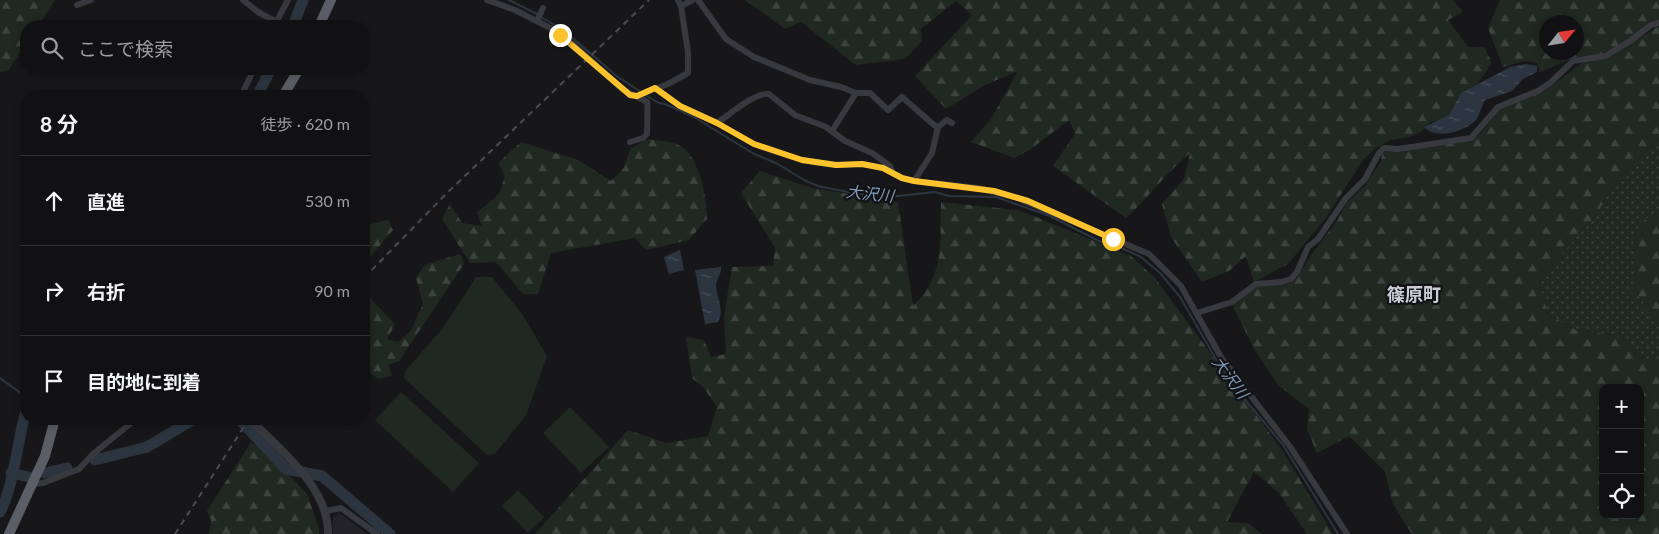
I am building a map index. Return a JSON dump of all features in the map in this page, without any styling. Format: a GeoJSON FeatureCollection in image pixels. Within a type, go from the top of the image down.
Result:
{"type":"FeatureCollection","features":[{"type":"Feature","properties":{"kind":"highway"},"geometry":{"type":"LineString","coordinates":[[322,20],[331,0]]}},
{"type":"Feature","properties":{"kind":"highway"},"geometry":{"type":"LineString","coordinates":[[286,90],[294,75]]}},
{"type":"Feature","properties":{"kind":"highway"},"geometry":{"type":"LineString","coordinates":[[9,534],[45,456],[53,425]]}},
{"type":"Feature","properties":{"kind":"street"},"geometry":{"type":"LineString","coordinates":[[77,5],[91,0]]}},
{"type":"Feature","properties":{"kind":"street"},"geometry":{"type":"LineString","coordinates":[[243,0],[271,20]]}},
{"type":"Feature","properties":{"kind":"street"},"geometry":{"type":"LineString","coordinates":[[280,20],[288,0]]}},
{"type":"Feature","properties":{"kind":"street"},"geometry":{"type":"LineString","coordinates":[[487,0],[537,19],[574,45],[622,90],[630,95],[637,96],[688,73],[688,52],[680,3],[692,0]]}},
{"type":"Feature","properties":{"kind":"street"},"geometry":{"type":"LineString","coordinates":[[698,0],[726,39],[754,56],[810,80],[841,86],[856,93],[870,93],[888,110],[902,97],[912,108],[938,127]]}},
{"type":"Feature","properties":{"kind":"street"},"geometry":{"type":"LineString","coordinates":[[537,19],[543,8]]}},
{"type":"Feature","properties":{"kind":"street"},"geometry":{"type":"LineString","coordinates":[[1197,313],[1232,302],[1256,284],[1281,282],[1291,279],[1297,272],[1308,248],[1318,239],[1346,198],[1365,178],[1379,152],[1384,148],[1398,149],[1471,138],[1498,107],[1538,91],[1550,83],[1573,61],[1605,56],[1630,41],[1651,25],[1659,23]]}},
{"type":"Feature","properties":{"kind":"street"},"geometry":{"type":"LineString","coordinates":[[244,90],[251,75]]}},
{"type":"Feature","properties":{"kind":"street"},"geometry":{"type":"LineString","coordinates":[[652,90],[754,144],[802,160],[836,165],[862,164],[883,168],[902,178],[914,181],[978,188],[1015,197],[1148,254],[1181,286],[1220,356],[1291,448],[1347,534]]}},
{"type":"Feature","properties":{"kind":"street"},"geometry":{"type":"LineString","coordinates":[[832,131],[856,93]]}},
{"type":"Feature","properties":{"kind":"street"},"geometry":{"type":"LineString","coordinates":[[717,123],[741,106],[764,94],[769,94],[795,115],[832,131],[845,141],[872,153],[890,166],[892,172],[902,178]]}},
{"type":"Feature","properties":{"kind":"street"},"geometry":{"type":"LineString","coordinates":[[630,142],[643,138],[647,134],[646,120],[649,106],[637,96]]}},
{"type":"Feature","properties":{"kind":"street"},"geometry":{"type":"LineString","coordinates":[[914,181],[932,153],[938,127],[945,120],[952,123]]}},
{"type":"Feature","properties":{"kind":"street"},"geometry":{"type":"LineString","coordinates":[[33,484],[43,483],[79,469],[93,454],[129,425]]}},
{"type":"Feature","properties":{"kind":"street"},"geometry":{"type":"LineString","coordinates":[[256,425],[315,489],[326,511],[328,534]]}},
{"type":"Feature","properties":{"kind":"street"},"geometry":{"type":"LineString","coordinates":[[326,511],[341,508],[377,534]]}},
{"type":"Feature","properties":{"kind":"shaded area"},"geometry":{"type":"Polygon","coordinates":[[[340,513],[367,534],[333,534],[333,517],[340,513]]]}},
{"type":"Feature","properties":{"kind":"green space"},"geometry":{"type":"Polygon","coordinates":[[[0,0],[55,0],[42,20],[20,20],[20,53],[8,71],[0,72],[0,0]]]}},
{"type":"Feature","properties":{"kind":"green space"},"geometry":{"type":"Polygon","coordinates":[[[745,0],[1453,0],[1463,12],[1448,20],[1468,47],[1484,47],[1492,63],[1478,83],[1461,93],[1449,115],[1431,122],[1421,132],[1410,137],[1391,140],[1376,148],[1364,159],[1325,219],[1288,264],[1254,282],[1246,256],[1229,271],[1202,282],[1171,237],[1162,204],[1184,179],[1190,153],[1126,218],[1053,166],[1075,134],[1069,120],[1031,149],[1014,158],[971,142],[991,119],[1018,71],[985,85],[946,109],[915,76],[972,15],[956,1],[921,29],[922,41],[905,59],[856,65],[801,22],[785,29],[745,0]]]}},
{"type":"Feature","properties":{"kind":"green space"},"geometry":{"type":"Polygon","coordinates":[[[1500,0],[1659,0],[1659,20],[1649,22],[1629,40],[1601,54],[1584,56],[1584,15],[1539,15],[1539,60],[1569,60],[1540,72],[1537,63],[1524,61],[1503,67],[1488,28],[1500,0]]]}},
{"type":"Feature","properties":{"kind":"green space"},"geometry":{"type":"Polygon","coordinates":[[[1659,26],[1659,139],[1617,181],[1596,215],[1544,274],[1540,285],[1548,314],[1576,330],[1608,334],[1623,339],[1642,361],[1659,361],[1659,534],[1412,534],[1393,504],[1385,472],[1349,436],[1317,453],[1307,429],[1309,409],[1278,385],[1254,349],[1233,306],[1258,286],[1275,286],[1290,283],[1297,278],[1311,255],[1337,221],[1346,204],[1365,185],[1381,161],[1382,154],[1388,150],[1472,140],[1480,134],[1501,107],[1543,92],[1585,61],[1612,55],[1659,26]]]}},
{"type":"Feature","properties":{"kind":"green space"},"geometry":{"type":"Polygon","coordinates":[[[647,139],[679,145],[688,153],[698,170],[704,190],[707,219],[689,240],[646,250],[635,238],[551,253],[538,294],[523,294],[496,262],[470,263],[442,219],[450,204],[462,223],[482,226],[477,213],[499,194],[505,176],[498,163],[521,142],[578,160],[611,181],[624,168],[630,149],[647,139]]]}},
{"type":"Feature","properties":{"kind":"green space"},"geometry":{"type":"Polygon","coordinates":[[[1659,139],[1659,361],[1642,361],[1623,339],[1608,334],[1576,330],[1548,314],[1540,285],[1544,274],[1596,215],[1617,181],[1659,139]]]}},
{"type":"Feature","properties":{"kind":"green space"},"geometry":{"type":"Polygon","coordinates":[[[760,171],[812,188],[898,202],[913,306],[931,283],[936,270],[940,245],[941,202],[1019,210],[1131,256],[1155,278],[1282,450],[1333,534],[1307,534],[1279,493],[1254,472],[1227,522],[1248,523],[1262,534],[535,534],[628,430],[666,443],[708,436],[717,407],[704,388],[692,378],[686,337],[704,340],[711,357],[726,354],[724,317],[732,267],[773,266],[775,248],[741,193],[760,171]]]}},
{"type":"Feature","properties":{"kind":"green space"},"geometry":{"type":"Polygon","coordinates":[[[1659,209],[1659,327],[1638,295],[1626,291],[1635,272],[1633,235],[1642,222],[1659,209]]]}},
{"type":"Feature","properties":{"kind":"green space"},"geometry":{"type":"Polygon","coordinates":[[[388,220],[393,230],[370,257],[370,225],[388,220]]]}},
{"type":"Feature","properties":{"kind":"green space"},"geometry":{"type":"Polygon","coordinates":[[[460,254],[464,264],[399,361],[388,365],[392,376],[378,379],[370,373],[370,298],[395,324],[387,339],[398,342],[411,331],[423,304],[416,278],[425,265],[460,254]]]}},
{"type":"Feature","properties":{"kind":"green space"},"geometry":{"type":"Polygon","coordinates":[[[476,277],[492,277],[523,315],[547,356],[526,415],[495,454],[487,455],[404,378],[406,370],[443,328],[476,277]]]}},
{"type":"Feature","properties":{"kind":"green space"},"geometry":{"type":"Polygon","coordinates":[[[401,392],[479,463],[453,492],[375,420],[401,392]]]}},
{"type":"Feature","properties":{"kind":"green space"},"geometry":{"type":"Polygon","coordinates":[[[570,407],[609,447],[581,473],[543,433],[570,407]]]}},
{"type":"Feature","properties":{"kind":"green space"},"geometry":{"type":"Polygon","coordinates":[[[251,442],[282,467],[307,494],[319,528],[319,534],[209,534],[211,520],[207,511],[251,442]]]}},
{"type":"Feature","properties":{"kind":"green space"},"geometry":{"type":"Polygon","coordinates":[[[518,490],[544,517],[528,533],[502,506],[518,490]]]}},
{"type":"Feature","properties":{"kind":"water"},"geometry":{"type":"Polygon","coordinates":[[[1526,64],[1537,66],[1537,72],[1523,79],[1512,91],[1485,100],[1477,119],[1470,125],[1457,131],[1442,134],[1429,131],[1424,127],[1449,115],[1461,93],[1510,67],[1526,64]]]}},
{"type":"Feature","properties":{"kind":"water"},"geometry":{"type":"Polygon","coordinates":[[[680,250],[684,270],[669,274],[664,257],[680,250]]]}},
{"type":"Feature","properties":{"kind":"water"},"geometry":{"type":"Polygon","coordinates":[[[721,267],[716,286],[721,309],[720,318],[718,322],[705,324],[695,270],[721,267]]]}},
{"type":"Feature","properties":{"kind":"waterway"},"geometry":{"type":"LineString","coordinates":[[295,20],[303,0]]}},
{"type":"Feature","properties":{"kind":"waterway","name":"大沢川"},"geometry":{"type":"LineString","coordinates":[[509,0],[537,14]]}},
{"type":"Feature","properties":{"kind":"waterway","name":"大沢川"},"geometry":{"type":"LineString","coordinates":[[541,17],[563,30],[618,77],[641,92]]}},
{"type":"Feature","properties":{"kind":"waterway"},"geometry":{"type":"LineString","coordinates":[[260,90],[268,75]]}},
{"type":"Feature","properties":{"kind":"waterway","name":"大沢川"},"geometry":{"type":"LineString","coordinates":[[645,95],[659,103],[694,117],[754,154],[776,163],[818,186],[853,193],[889,197],[935,192],[949,196],[996,197],[1050,216],[1099,241],[1115,245],[1141,257],[1160,273],[1180,297],[1216,359],[1242,396],[1283,445],[1338,534]]}},
{"type":"Feature","properties":{"kind":"waterway"},"geometry":{"type":"LineString","coordinates":[[0,378],[20,393]]}},
{"type":"Feature","properties":{"kind":"waterway"},"geometry":{"type":"LineString","coordinates":[[0,512],[9,490],[23,425]]}},
{"type":"Feature","properties":{"kind":"waterway"},"geometry":{"type":"LineString","coordinates":[[95,460],[147,447],[184,425]]}},
{"type":"Feature","properties":{"kind":"waterway"},"geometry":{"type":"LineString","coordinates":[[245,425],[286,469],[322,476],[390,534]]}},
{"type":"Feature","properties":{"kind":"waterway"},"geometry":{"type":"LineString","coordinates":[[45,473],[67,468]]}},
{"type":"Feature","properties":{"kind":"waterway"},"geometry":{"type":"LineString","coordinates":[[11,473],[29,477]]}},
{"type":"Feature","properties":{"kind":"railway"},"geometry":{"type":"LineString","coordinates":[[370,272],[446,194],[649,0]]}},
{"type":"Feature","properties":{"kind":"railway"},"geometry":{"type":"LineString","coordinates":[[175,534],[245,425]]}},
{"type":"Feature","properties":{"kind":"district","name":"篠原町"},"geometry":{"type":"Point","coordinates":[1414,294]}},
{"type":"Feature","properties":{"kind":"route"},"geometry":{"type":"LineString","coordinates":[[560,35],[574,45],[622,90],[630,95],[637,96],[655,88],[680,106],[717,123],[754,144],[802,160],[836,165],[862,164],[883,168],[902,178],[914,181],[994,191],[1028,201],[1113,239]]}}]}
